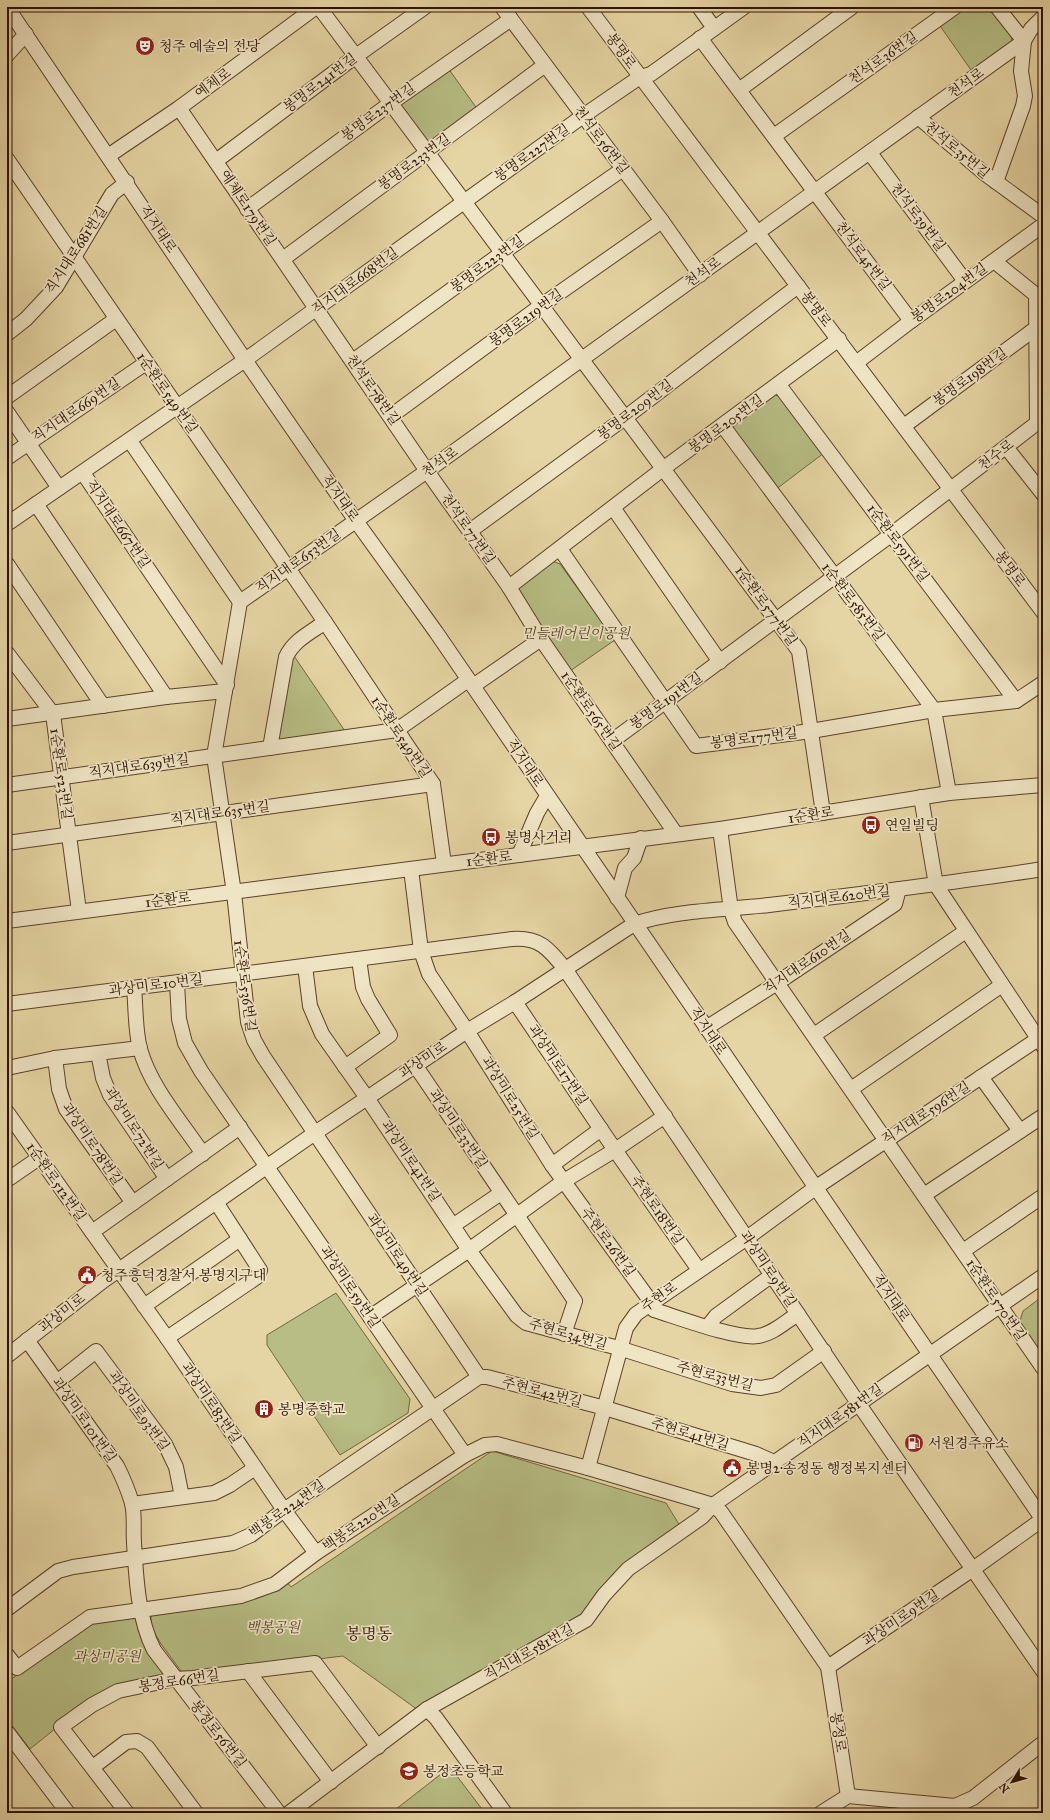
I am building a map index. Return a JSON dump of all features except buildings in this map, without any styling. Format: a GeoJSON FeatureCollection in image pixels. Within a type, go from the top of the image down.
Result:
{"type":"FeatureCollection","features":[{"type":"Feature","properties":{"kind":"street","name":"직지대로"},"geometry":{"type":"LineString","coordinates":[[7,7],[127,182],[245,360],[470,683],[1043,1519]]}},
{"type":"Feature","properties":{"kind":"street","name":"예체로"},"geometry":{"type":"LineString","coordinates":[[108,156],[179,108],[316,7]]}},
{"type":"Feature","properties":{"kind":"street","name":"1순환로577번길"},"geometry":{"type":"LineString","coordinates":[[319,7],[799,651],[823,813]]}},
{"type":"Feature","properties":{"kind":"street","name":"봉명로241번길"},"geometry":{"type":"LineString","coordinates":[[216,161],[356,56],[425,7]]}},
{"type":"Feature","properties":{"kind":"street","name":"천석로56번길"},"geometry":{"type":"LineString","coordinates":[[502,7],[662,221],[700,275]]}},
{"type":"Feature","properties":{"kind":"street","name":"봉명로"},"geometry":{"type":"LineString","coordinates":[[588,7],[640,78],[759,232],[950,490],[1043,612]]}},
{"type":"Feature","properties":{"kind":"street"},"geometry":{"type":"LineString","coordinates":[[699,7],[714,28]]}},
{"type":"Feature","properties":{"kind":"street","name":"봉명로227번길"},"geometry":{"type":"LineString","coordinates":[[465,201],[583,116],[640,78],[651,74],[744,7]]}},
{"type":"Feature","properties":{"kind":"street"},"geometry":{"type":"LineString","coordinates":[[739,90],[852,7]]}},
{"type":"Feature","properties":{"kind":"street","name":"천석로36번길"},"geometry":{"type":"LineString","coordinates":[[774,136],[955,7]]}},
{"type":"Feature","properties":{"kind":"street"},"geometry":{"type":"LineString","coordinates":[[997,7],[1024,41]]}},
{"type":"Feature","properties":{"kind":"street","name":"천석로"},"geometry":{"type":"LineString","coordinates":[[356,521],[1024,41],[1031,29],[1043,17]]}},
{"type":"Feature","properties":{"kind":"street","name":"봉명로237번길"},"geometry":{"type":"LineString","coordinates":[[247,209],[391,103],[511,19]]}},
{"type":"Feature","properties":{"kind":"street"},"geometry":{"type":"LineString","coordinates":[[7,55],[26,34]]}},
{"type":"Feature","properties":{"kind":"street","name":"천석로45번길"},"geometry":{"type":"LineString","coordinates":[[700,38],[911,321]]}},
{"type":"Feature","properties":{"kind":"street","name":"천석로35번길"},"geometry":{"type":"LineString","coordinates":[[996,182],[1023,106],[1025,96],[1021,71],[1024,41]]}},
{"type":"Feature","properties":{"kind":"street","name":"봉명로233번길"},"geometry":{"type":"LineString","coordinates":[[283,259],[545,66]]}},
{"type":"Feature","properties":{"kind":"street","name":"예체로179번길"},"geometry":{"type":"LineString","coordinates":[[179,108],[317,309]]}},
{"type":"Feature","properties":{"kind":"street","name":"천석로35번길"},"geometry":{"type":"LineString","coordinates":[[918,117],[996,182],[1043,216]]}},
{"type":"Feature","properties":{"kind":"street","name":"천석로39번길"},"geometry":{"type":"LineString","coordinates":[[870,153],[966,281]]}},
{"type":"Feature","properties":{"kind":"street","name":"1순환로549번길"},"geometry":{"type":"LineString","coordinates":[[8,163],[74,256],[433,784],[444,864]]}},
{"type":"Feature","properties":{"kind":"street","name":"봉명로223번길"},"geometry":{"type":"LineString","coordinates":[[353,361],[502,252],[623,169]]}},
{"type":"Feature","properties":{"kind":"street","name":"직지대로681번길"},"geometry":{"type":"LineString","coordinates":[[7,334],[26,319],[56,287],[112,194],[127,182]]}},
{"type":"Feature","properties":{"kind":"street","name":"직지대로668번길"},"geometry":{"type":"LineString","coordinates":[[245,360],[465,201]]}},
{"type":"Feature","properties":{"kind":"street","name":"봉명로219번길"},"geometry":{"type":"LineString","coordinates":[[391,416],[542,305],[662,221]]}},
{"type":"Feature","properties":{"kind":"street","name":"봉명로204번길"},"geometry":{"type":"LineString","coordinates":[[856,363],[1043,225]]}},
{"type":"Feature","properties":{"kind":"street"},"geometry":{"type":"LineString","coordinates":[[994,261],[1036,295],[1040,423]]}},
{"type":"Feature","properties":{"kind":"street","name":"봉명로209번길"},"geometry":{"type":"LineString","coordinates":[[470,531],[626,417],[798,286]]}},
{"type":"Feature","properties":{"kind":"street","name":"천석로78번길"},"geometry":{"type":"LineString","coordinates":[[317,309],[427,471]]}},
{"type":"Feature","properties":{"kind":"street"},"geometry":{"type":"LineString","coordinates":[[7,396],[116,319]]}},
{"type":"Feature","properties":{"kind":"street","name":"봉명로198번길"},"geometry":{"type":"LineString","coordinates":[[904,426],[1036,328]]}},
{"type":"Feature","properties":{"kind":"street","name":"봉명로205번길"},"geometry":{"type":"LineString","coordinates":[[509,587],[614,509],[664,468],[839,340]]}},
{"type":"Feature","properties":{"kind":"street","name":"직지대로667번길"},"geometry":{"type":"LineString","coordinates":[[7,524],[130,441],[245,360]]}},
{"type":"Feature","properties":{"kind":"street","name":"직지대로669번길"},"geometry":{"type":"LineString","coordinates":[[7,458],[146,363]]}},
{"type":"Feature","properties":{"kind":"street","name":"1순환로591번길"},"geometry":{"type":"LineString","coordinates":[[779,385],[1016,701]]}},
{"type":"Feature","properties":{"kind":"street"},"geometry":{"type":"LineString","coordinates":[[7,412],[59,488]]}},
{"type":"Feature","properties":{"kind":"street","name":"천수로"},"geometry":{"type":"LineString","coordinates":[[950,490],[1040,423]]}},
{"type":"Feature","properties":{"kind":"street","name":"1순환로585번길"},"geometry":{"type":"LineString","coordinates":[[723,426],[934,710],[949,793]]}},
{"type":"Feature","properties":{"kind":"street","name":"직지대로653번길"},"geometry":{"type":"LineString","coordinates":[[130,441],[240,602],[214,756],[222,813]]}},
{"type":"Feature","properties":{"kind":"street"},"geometry":{"type":"LineString","coordinates":[[1006,447],[1043,494]]}},
{"type":"Feature","properties":{"kind":"street","name":"천석로77번길"},"geometry":{"type":"LineString","coordinates":[[427,471],[509,587]]}},
{"type":"Feature","properties":{"kind":"street","name":"직지대로667번길"},"geometry":{"type":"LineString","coordinates":[[83,473],[153,576],[226,688]]}},
{"type":"Feature","properties":{"kind":"street","name":"봉명로191번길"},"geometry":{"type":"LineString","coordinates":[[612,741],[777,620],[950,490]]}},
{"type":"Feature","properties":{"kind":"street"},"geometry":{"type":"LineString","coordinates":[[36,504],[166,697]]}},
{"type":"Feature","properties":{"kind":"street"},"geometry":{"type":"LineString","coordinates":[[614,509],[720,662]]}},
{"type":"Feature","properties":{"kind":"street","name":"직지대로653번길"},"geometry":{"type":"LineString","coordinates":[[240,602],[288,570],[356,521]]}},
{"type":"Feature","properties":{"kind":"street","name":"봉명로177번길"},"geometry":{"type":"LineString","coordinates":[[560,549],[696,746],[811,731],[934,710],[1016,701],[1043,683]]}},
{"type":"Feature","properties":{"kind":"street"},"geometry":{"type":"LineString","coordinates":[[7,564],[103,706]]}},
{"type":"Feature","properties":{"kind":"street","name":"1순환로565번길"},"geometry":{"type":"LineString","coordinates":[[509,587],[541,639],[676,834]]}},
{"type":"Feature","properties":{"kind":"street"},"geometry":{"type":"LineString","coordinates":[[270,748],[286,657],[291,648],[298,641],[324,622]]}},
{"type":"Feature","properties":{"kind":"street","name":"직지대로639번길"},"geometry":{"type":"LineString","coordinates":[[7,785],[397,730],[541,639]]}},
{"type":"Feature","properties":{"kind":"street","name":"1순환로523번길"},"geometry":{"type":"LineString","coordinates":[[7,653],[12,665],[53,714],[79,911]]}},
{"type":"Feature","properties":{"kind":"street"},"geometry":{"type":"LineString","coordinates":[[7,719],[53,714],[226,688]]}},
{"type":"Feature","properties":{"kind":"street","name":"직지대로635번길"},"geometry":{"type":"LineString","coordinates":[[7,843],[69,833],[433,784]]}},
{"type":"Feature","properties":{"kind":"street","name":"1순환로"},"geometry":{"type":"LineString","coordinates":[[7,921],[234,893],[641,838],[720,829],[949,793],[1043,785]]}},
{"type":"Feature","properties":{"kind":"street"},"geometry":{"type":"LineString","coordinates":[[519,855],[537,813],[547,796]]}},
{"type":"Feature","properties":{"kind":"street"},"geometry":{"type":"LineString","coordinates":[[921,797],[936,885],[1041,1043]]}},
{"type":"Feature","properties":{"kind":"street","name":"1순환로536번길"},"geometry":{"type":"LineString","coordinates":[[222,813],[234,893],[248,1022],[254,1040],[315,1133]]}},
{"type":"Feature","properties":{"kind":"street","name":"1순환로570번길"},"geometry":{"type":"LineString","coordinates":[[720,829],[731,910],[735,922],[1043,1368]]}},
{"type":"Feature","properties":{"kind":"street"},"geometry":{"type":"LineString","coordinates":[[617,898],[626,868],[634,858],[641,838]]}},
{"type":"Feature","properties":{"kind":"street","name":"과상미로25번길"},"geometry":{"type":"LineString","coordinates":[[411,869],[421,951],[429,974],[552,1165],[564,1181]]}},
{"type":"Feature","properties":{"kind":"street","name":"직지대로620번길"},"geometry":{"type":"LineString","coordinates":[[634,924],[655,917],[731,910],[936,885],[1043,869]]}},
{"type":"Feature","properties":{"kind":"street","name":"직지대로610번길"},"geometry":{"type":"LineString","coordinates":[[706,1028],[777,983],[895,904],[899,889]]}},
{"type":"Feature","properties":{"kind":"street","name":"과상미로"},"geometry":{"type":"LineString","coordinates":[[7,1356],[118,1271],[267,1166],[415,1065],[634,924]]}},
{"type":"Feature","properties":{"kind":"street"},"geometry":{"type":"LineString","coordinates":[[814,1035],[966,931]]}},
{"type":"Feature","properties":{"kind":"street","name":"과상미로10번길"},"geometry":{"type":"LineString","coordinates":[[7,1004],[524,938],[539,942],[551,952],[565,969]]}},
{"type":"Feature","properties":{"kind":"street"},"geometry":{"type":"LineString","coordinates":[[305,966],[310,1006],[315,1021],[322,1034],[345,1067],[390,1035],[368,999],[363,987],[359,959]]}},
{"type":"Feature","properties":{"kind":"street","name":"과상미로9번길"},"geometry":{"type":"LineString","coordinates":[[565,969],[858,1403],[1043,1671]]}},
{"type":"Feature","properties":{"kind":"street","name":"과상미로59번길"},"geometry":{"type":"LineString","coordinates":[[177,983],[180,1019],[185,1043],[201,1071],[465,1455]]}},
{"type":"Feature","properties":{"kind":"street"},"geometry":{"type":"LineString","coordinates":[[851,1089],[1002,985]]}},
{"type":"Feature","properties":{"kind":"street"},"geometry":{"type":"LineString","coordinates":[[134,988],[140,1048],[153,1081],[203,1154]]}},
{"type":"Feature","properties":{"kind":"street","name":"과상미로17번길"},"geometry":{"type":"LineString","coordinates":[[515,1002],[615,1150]]}},
{"type":"Feature","properties":{"kind":"street","name":"직지대로596번길"},"geometry":{"type":"LineString","coordinates":[[815,1188],[981,1077],[1041,1043]]}},
{"type":"Feature","properties":{"kind":"street"},"geometry":{"type":"LineString","coordinates":[[7,1068],[55,1058],[140,1048]]}},
{"type":"Feature","properties":{"kind":"street","name":"과상미로72번길"},"geometry":{"type":"LineString","coordinates":[[98,1053],[103,1078],[110,1095],[167,1179]]}},
{"type":"Feature","properties":{"kind":"street","name":"과상미로78번길"},"geometry":{"type":"LineString","coordinates":[[55,1058],[59,1089],[66,1109],[133,1203]]}},
{"type":"Feature","properties":{"kind":"street","name":"과상미로33번길"},"geometry":{"type":"LineString","coordinates":[[415,1065],[516,1217]]}},
{"type":"Feature","properties":{"kind":"street","name":"과상미로41번길"},"geometry":{"type":"LineString","coordinates":[[345,1067],[454,1225],[469,1250]]}},
{"type":"Feature","properties":{"kind":"street"},"geometry":{"type":"LineString","coordinates":[[981,1077],[1020,1131]]}},
{"type":"Feature","properties":{"kind":"street","name":"1순환로512번길"},"geometry":{"type":"LineString","coordinates":[[7,1112],[118,1271]]}},
{"type":"Feature","properties":{"kind":"street"},"geometry":{"type":"LineString","coordinates":[[370,1317],[469,1250],[564,1181],[615,1150],[665,1116]]}},
{"type":"Feature","properties":{"kind":"street"},"geometry":{"type":"LineString","coordinates":[[924,1195],[1043,1116]]}},
{"type":"Feature","properties":{"kind":"street","name":"1순환로512번길"},"geometry":{"type":"LineString","coordinates":[[92,1232],[240,1127]]}},
{"type":"Feature","properties":{"kind":"street"},"geometry":{"type":"LineString","coordinates":[[552,1165],[601,1129]]}},
{"type":"Feature","properties":{"kind":"street","name":"과상미로49번길"},"geometry":{"type":"LineString","coordinates":[[315,1133],[479,1377]]}},
{"type":"Feature","properties":{"kind":"street","name":"주현로18번길"},"geometry":{"type":"LineString","coordinates":[[615,1150],[699,1270]]}},
{"type":"Feature","properties":{"kind":"street"},"geometry":{"type":"LineString","coordinates":[[7,1180],[39,1158]]}},
{"type":"Feature","properties":{"kind":"street","name":"주현로26번길"},"geometry":{"type":"LineString","coordinates":[[564,1181],[651,1302],[654,1310],[708,1326]]}},
{"type":"Feature","properties":{"kind":"street","name":"주현로"},"geometry":{"type":"LineString","coordinates":[[588,1468],[622,1349],[626,1328],[636,1314],[651,1302],[747,1238],[815,1188]]}},
{"type":"Feature","properties":{"kind":"street"},"geometry":{"type":"LineString","coordinates":[[454,1225],[501,1193]]}},
{"type":"Feature","properties":{"kind":"street","name":"1순환로570번길"},"geometry":{"type":"LineString","coordinates":[[963,1251],[1040,1198]]}},
{"type":"Feature","properties":{"kind":"street"},"geometry":{"type":"LineString","coordinates":[[167,1338],[257,1277],[260,1270],[216,1202]]}},
{"type":"Feature","properties":{"kind":"street"},"geometry":{"type":"LineString","coordinates":[[516,1217],[574,1301],[564,1334]]}},
{"type":"Feature","properties":{"kind":"street"},"geometry":{"type":"LineString","coordinates":[[144,1306],[240,1238]]}},
{"type":"Feature","properties":{"kind":"street","name":"주현로34번길"},"geometry":{"type":"LineString","coordinates":[[469,1250],[517,1316],[526,1323],[622,1349]]}},
{"type":"Feature","properties":{"kind":"street","name":"과상미로83번길"},"geometry":{"type":"LineString","coordinates":[[118,1271],[167,1338],[254,1468],[316,1553]]}},
{"type":"Feature","properties":{"kind":"street"},"geometry":{"type":"LineString","coordinates":[[772,1275],[716,1316],[708,1326],[743,1336],[759,1336],[774,1330],[798,1314]]}},
{"type":"Feature","properties":{"kind":"street","name":"직지대로581번길"},"geometry":{"type":"LineString","coordinates":[[289,1813],[427,1710],[586,1620],[604,1595],[628,1569],[702,1517],[713,1506],[774,1462],[1043,1276]]}},
{"type":"Feature","properties":{"kind":"street","name":"과상미로101번길"},"geometry":{"type":"LineString","coordinates":[[27,1340],[117,1466],[126,1484],[132,1504],[135,1557],[141,1609]]}},
{"type":"Feature","properties":{"kind":"street","name":"주현로33번길"},"geometry":{"type":"LineString","coordinates":[[622,1349],[732,1384],[761,1388],[776,1385],[824,1351]]}},
{"type":"Feature","properties":{"kind":"street","name":"과상미로93번길"},"geometry":{"type":"LineString","coordinates":[[57,1382],[96,1351],[165,1444],[176,1467],[182,1497]]}},
{"type":"Feature","properties":{"kind":"street","name":"주현로42번길"},"geometry":{"type":"LineString","coordinates":[[479,1377],[488,1377],[605,1408]]}},
{"type":"Feature","properties":{"kind":"street","name":"백봉로224번길"},"geometry":{"type":"LineString","coordinates":[[7,1609],[58,1571],[73,1566],[233,1543],[251,1535],[284,1510],[479,1377]]}},
{"type":"Feature","properties":{"kind":"street","name":"주현로41번길"},"geometry":{"type":"LineString","coordinates":[[605,1408],[756,1454],[774,1462]]}},
{"type":"Feature","properties":{"kind":"street","name":"백봉로220번길"},"geometry":{"type":"LineString","coordinates":[[7,1655],[17,1668],[90,1617],[241,1596],[256,1592],[275,1584],[316,1553],[465,1455],[485,1445],[497,1444],[588,1468],[713,1506]]}},
{"type":"Feature","properties":{"kind":"street"},"geometry":{"type":"LineString","coordinates":[[132,1504],[214,1492],[230,1485],[254,1468]]}},
{"type":"Feature","properties":{"kind":"street"},"geometry":{"type":"LineString","coordinates":[[713,1506],[722,1512],[828,1668]]}},
{"type":"Feature","properties":{"kind":"street"},"geometry":{"type":"LineString","coordinates":[[973,1569],[1043,1519]]}},
{"type":"Feature","properties":{"kind":"street","name":"과상미로9번길"},"geometry":{"type":"LineString","coordinates":[[828,1668],[973,1569]]}},
{"type":"Feature","properties":{"kind":"street","name":"봉정로56번길"},"geometry":{"type":"LineString","coordinates":[[141,1609],[146,1635],[154,1650],[279,1813]]}},
{"type":"Feature","properties":{"kind":"street","name":"봉정로66번길"},"geometry":{"type":"LineString","coordinates":[[127,1813],[62,1727],[92,1705],[118,1691],[175,1679],[315,1663],[378,1747]]}},
{"type":"Feature","properties":{"kind":"street","name":"봉정로"},"geometry":{"type":"LineString","coordinates":[[828,1668],[848,1796]]}},
{"type":"Feature","properties":{"kind":"street"},"geometry":{"type":"LineString","coordinates":[[248,1671],[330,1782]]}},
{"type":"Feature","properties":{"kind":"street"},"geometry":{"type":"LineString","coordinates":[[427,1710],[436,1718],[504,1813]]}},
{"type":"Feature","properties":{"kind":"street"},"geometry":{"type":"LineString","coordinates":[[7,1732],[68,1813]]}},
{"type":"Feature","properties":{"kind":"street"},"geometry":{"type":"LineString","coordinates":[[92,1767],[126,1742],[137,1740],[147,1747],[196,1813]]}},
{"type":"Feature","properties":{"kind":"street"},"geometry":{"type":"LineString","coordinates":[[821,1813],[848,1796],[955,1806],[973,1798],[1043,1744]]}},
{"type":"Feature","properties":{"kind":"green space"},"geometry":{"type":"Polygon","coordinates":[[[961,7],[990,7],[1011,33],[1012,42],[971,70],[938,23],[961,7]]]}},
{"type":"Feature","properties":{"kind":"green space"},"geometry":{"type":"Polygon","coordinates":[[[448,68],[478,110],[434,143],[427,141],[401,107],[402,100],[448,68]]]}},
{"type":"Feature","properties":{"kind":"green space"},"geometry":{"type":"Polygon","coordinates":[[[771,394],[782,397],[824,453],[775,490],[732,433],[732,424],[771,394]]]}},
{"type":"Feature","properties":{"kind":"green space","name":"민들레어린이공원"},"geometry":{"type":"Polygon","coordinates":[[[552,561],[560,564],[615,640],[570,671],[518,595],[519,584],[552,561]]]}},
{"type":"Feature","properties":{"kind":"green space"},"geometry":{"type":"Polygon","coordinates":[[[292,653],[347,734],[276,745],[292,653]]]}},
{"type":"Feature","properties":{"kind":"green space"},"geometry":{"type":"Polygon","coordinates":[[[336,1293],[410,1399],[408,1413],[340,1455],[267,1345],[267,1335],[336,1293]]]}},
{"type":"Feature","properties":{"kind":"green space"},"geometry":{"type":"Polygon","coordinates":[[[1043,1296],[1043,1359],[1019,1324],[1023,1311],[1043,1296]]]}},
{"type":"Feature","properties":{"kind":"green space","name":"백봉공원"},"geometry":{"type":"Polygon","coordinates":[[[492,1451],[666,1503],[680,1526],[581,1617],[418,1710],[343,1656],[184,1675],[161,1644],[151,1626],[151,1612],[286,1581],[291,1587],[492,1451]]]}},
{"type":"Feature","properties":{"kind":"green space","name":"과상미공원"},"geometry":{"type":"Polygon","coordinates":[[[137,1617],[163,1666],[162,1678],[61,1724],[30,1749],[7,1719],[7,1682],[92,1622],[137,1617]]]}},
{"type":"Feature","properties":{"kind":"green space"},"geometry":{"type":"Polygon","coordinates":[[[450,1767],[485,1813],[391,1813],[450,1767]]]}},
{"type":"Feature","properties":{"kind":"place","name":"청주 예술의 전당"},"geometry":{"type":"Point","coordinates":[145,46]}},
{"type":"Feature","properties":{"kind":"place","name":"연일빌딩"},"geometry":{"type":"Point","coordinates":[871,825]}},
{"type":"Feature","properties":{"kind":"place","name":"봉명사거리"},"geometry":{"type":"Point","coordinates":[491,837]}},
{"type":"Feature","properties":{"kind":"place","name":"청주흥덕경찰서 봉명지구대"},"geometry":{"type":"Point","coordinates":[87,1275]}},
{"type":"Feature","properties":{"kind":"place","name":"봉명중학교"},"geometry":{"type":"Point","coordinates":[264,1409]}},
{"type":"Feature","properties":{"kind":"place","name":"서원경주유소"},"geometry":{"type":"Point","coordinates":[914,1443]}},
{"type":"Feature","properties":{"kind":"place","name":"봉명2·송정동 행정복지센터"},"geometry":{"type":"Point","coordinates":[732,1468]}},
{"type":"Feature","properties":{"kind":"place","name":"봉정초등학교"},"geometry":{"type":"Point","coordinates":[409,1771]}},
{"type":"Feature","properties":{"kind":"district","name":"봉명동"},"geometry":{"type":"Point","coordinates":[369,1633]}}]}
